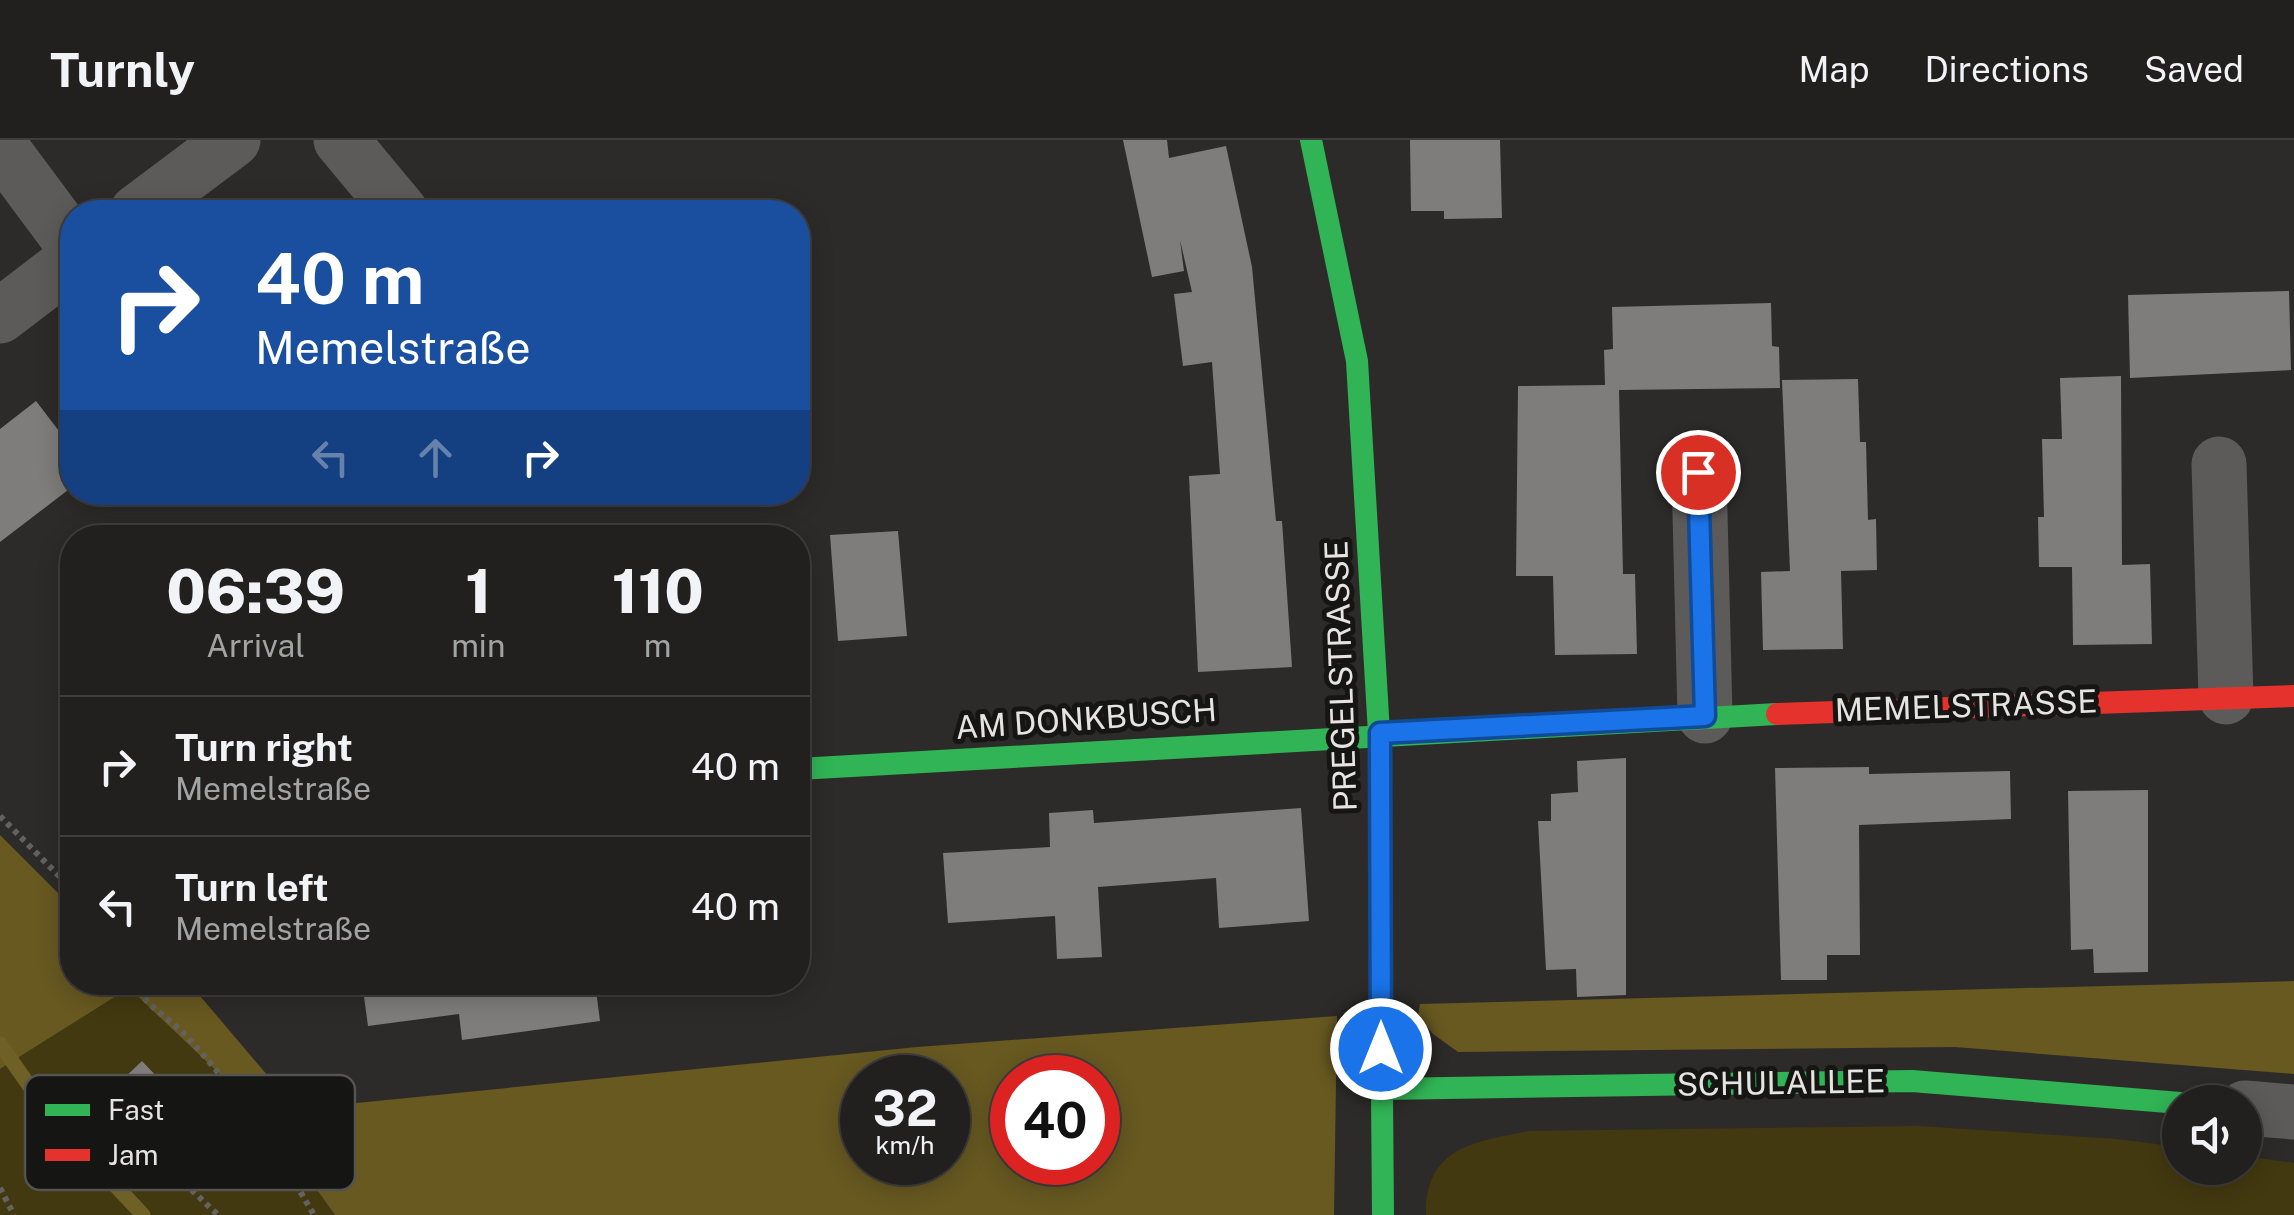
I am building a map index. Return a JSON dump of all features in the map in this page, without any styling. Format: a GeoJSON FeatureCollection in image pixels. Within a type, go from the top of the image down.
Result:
{"type":"FeatureCollection","features":[{"type":"Feature","properties":{"kind":"street"},"geometry":{"type":"LineString","coordinates":[[153,200],[232,140]]}},
{"type":"Feature","properties":{"kind":"street"},"geometry":{"type":"LineString","coordinates":[[342,140],[391,200]]}},
{"type":"Feature","properties":{"kind":"street","name":"PREGELSTRASSE"},"geometry":{"type":"LineString","coordinates":[[1311,140],[1357,361],[1380,733],[1383,1215]]}},
{"type":"Feature","properties":{"kind":"street"},"geometry":{"type":"LineString","coordinates":[[0,146],[60,227]]}},
{"type":"Feature","properties":{"kind":"street"},"geometry":{"type":"LineString","coordinates":[[0,316],[60,270]]}},
{"type":"Feature","properties":{"kind":"street"},"geometry":{"type":"LineString","coordinates":[[2219,464],[2226,696]]}},
{"type":"Feature","properties":{"kind":"street"},"geometry":{"type":"LineString","coordinates":[[1698,472],[1705,716]]}},
{"type":"Feature","properties":{"kind":"street","name":"MEMELSTRASSE"},"geometry":{"type":"LineString","coordinates":[[1380,733],[1705,716],[2294,696]]}},
{"type":"Feature","properties":{"kind":"street","name":"AM DONKBUSCH"},"geometry":{"type":"LineString","coordinates":[[810,768],[1380,733]]}},
{"type":"Feature","properties":{"kind":"street","name":"SCHULALLEE"},"geometry":{"type":"LineString","coordinates":[[1382,1089],[1912,1082],[2162,1102]]}},
{"type":"Feature","properties":{"kind":"street"},"geometry":{"type":"LineString","coordinates":[[2262,1109],[2294,1112]]}},
{"type":"Feature","properties":{"kind":"path"},"geometry":{"type":"LineString","coordinates":[[0,816],[60,876]]}},
{"type":"Feature","properties":{"kind":"path"},"geometry":{"type":"LineString","coordinates":[[139,995],[187,1036],[217,1075]]}},
{"type":"Feature","properties":{"kind":"path"},"geometry":{"type":"LineString","coordinates":[[0,1188],[14,1215]]}},
{"type":"Feature","properties":{"kind":"path"},"geometry":{"type":"LineString","coordinates":[[192,1190],[218,1215]]}},
{"type":"Feature","properties":{"kind":"path"},"geometry":{"type":"LineString","coordinates":[[300,1190],[314,1215]]}},
{"type":"Feature","properties":{"kind":"shaded area"},"geometry":{"type":"Polygon","coordinates":[[[0,835],[60,895],[60,995],[118,995],[0,1069],[0,835]]]}},
{"type":"Feature","properties":{"kind":"shaded area"},"geometry":{"type":"Polygon","coordinates":[[[2294,981],[2294,1074],[1955,1047],[1458,1052],[1433,1034],[1418,1016],[1420,1004],[2294,981]]]}},
{"type":"Feature","properties":{"kind":"shaded area"},"geometry":{"type":"Polygon","coordinates":[[[118,995],[136,995],[221,1075],[25,1075],[25,1190],[317,1190],[335,1215],[0,1215],[0,1069],[118,995]]]}},
{"type":"Feature","properties":{"kind":"shaded area"},"geometry":{"type":"Polygon","coordinates":[[[136,995],[199,995],[267,1075],[221,1075],[136,995]]]}},
{"type":"Feature","properties":{"kind":"shaded area"},"geometry":{"type":"Polygon","coordinates":[[[1337,1016],[1334,1215],[335,1215],[317,1190],[355,1190],[355,1103],[917,1047],[1337,1016]]]}},
{"type":"Feature","properties":{"kind":"shaded area"},"geometry":{"type":"Polygon","coordinates":[[[1919,1126],[2116,1139],[2162,1145],[2162,1185],[2262,1185],[2262,1158],[2294,1163],[2294,1215],[1426,1215],[1428,1192],[1444,1161],[1472,1144],[1528,1131],[1919,1126]]]}},
{"type":"Feature","properties":{"kind":"building"},"geometry":{"type":"Polygon","coordinates":[[[1123,140],[1167,140],[1169,158],[1226,146],[1252,267],[1276,521],[1282,521],[1292,667],[1198,672],[1189,476],[1220,474],[1212,362],[1183,366],[1174,294],[1192,292],[1180,240],[1184,271],[1152,277],[1123,140]]]}},
{"type":"Feature","properties":{"kind":"building"},"geometry":{"type":"Polygon","coordinates":[[[1410,140],[1500,140],[1502,218],[1444,219],[1444,211],[1411,211],[1410,140]]]}},
{"type":"Feature","properties":{"kind":"building"},"geometry":{"type":"Polygon","coordinates":[[[2289,291],[2291,370],[2130,378],[2128,295],[2289,291]]]}},
{"type":"Feature","properties":{"kind":"building"},"geometry":{"type":"Polygon","coordinates":[[[1771,303],[1772,346],[1779,347],[1780,388],[1619,390],[1623,574],[1635,574],[1637,654],[1555,655],[1553,576],[1516,576],[1518,386],[1605,385],[1604,350],[1613,349],[1612,307],[1771,303]]]}},
{"type":"Feature","properties":{"kind":"building"},"geometry":{"type":"Polygon","coordinates":[[[2121,376],[2122,565],[2150,564],[2152,644],[2073,645],[2072,567],[2039,567],[2038,517],[2044,517],[2042,439],[2062,439],[2060,378],[2121,376]]]}},
{"type":"Feature","properties":{"kind":"building"},"geometry":{"type":"Polygon","coordinates":[[[1858,379],[1860,442],[1866,442],[1868,520],[1876,519],[1877,570],[1841,571],[1843,649],[1763,650],[1761,572],[1790,571],[1782,380],[1858,379]]]}},
{"type":"Feature","properties":{"kind":"building"},"geometry":{"type":"Polygon","coordinates":[[[36,401],[60,432],[60,496],[0,542],[0,429],[36,401]]]}},
{"type":"Feature","properties":{"kind":"building"},"geometry":{"type":"Polygon","coordinates":[[[898,531],[907,636],[838,641],[830,535],[898,531]]]}},
{"type":"Feature","properties":{"kind":"building"},"geometry":{"type":"Polygon","coordinates":[[[1626,758],[1626,995],[1577,997],[1576,969],[1546,970],[1538,821],[1551,821],[1551,794],[1578,792],[1577,761],[1626,758]]]}},
{"type":"Feature","properties":{"kind":"building"},"geometry":{"type":"Polygon","coordinates":[[[1869,767],[1869,774],[2010,771],[2011,819],[1859,825],[1860,955],[1827,955],[1827,980],[1781,980],[1775,768],[1869,767]]]}},
{"type":"Feature","properties":{"kind":"building"},"geometry":{"type":"Polygon","coordinates":[[[2148,790],[2148,972],[2094,973],[2093,949],[2071,950],[2068,791],[2148,790]]]}},
{"type":"Feature","properties":{"kind":"building"},"geometry":{"type":"Polygon","coordinates":[[[1301,808],[1309,921],[1219,928],[1216,878],[1098,887],[1102,957],[1057,959],[1055,916],[948,923],[943,853],[1050,847],[1049,813],[1093,810],[1094,823],[1301,808]]]}},
{"type":"Feature","properties":{"kind":"building"},"geometry":{"type":"Polygon","coordinates":[[[364,995],[597,995],[600,1021],[462,1040],[459,1014],[368,1026],[364,995]]]}},
{"type":"Feature","properties":{"kind":"building"},"geometry":{"type":"Polygon","coordinates":[[[142,1061],[155,1075],[127,1075],[142,1061]]]}},
{"type":"Feature","properties":{"kind":"waterway"},"geometry":{"type":"LineString","coordinates":[[0,1044],[25,1080]]}},
{"type":"Feature","properties":{"kind":"waterway"},"geometry":{"type":"LineString","coordinates":[[120,1190],[143,1215]]}},
{"type":"Feature","properties":{"kind":"traffic: fast"},"geometry":{"type":"LineString","coordinates":[[1311,140],[1357,361],[1379,733],[1383,1215]]}},
{"type":"Feature","properties":{"kind":"traffic: fast"},"geometry":{"type":"LineString","coordinates":[[810,768],[1777,714]]}},
{"type":"Feature","properties":{"kind":"traffic: fast"},"geometry":{"type":"LineString","coordinates":[[1382,1089],[1912,1081],[2162,1102]]}},
{"type":"Feature","properties":{"kind":"traffic: jam"},"geometry":{"type":"LineString","coordinates":[[1777,714],[2294,696]]}},
{"type":"Feature","properties":{"kind":"route"},"geometry":{"type":"LineString","coordinates":[[1381,1049],[1380,733],[1705,716],[1698,472]]}}]}
